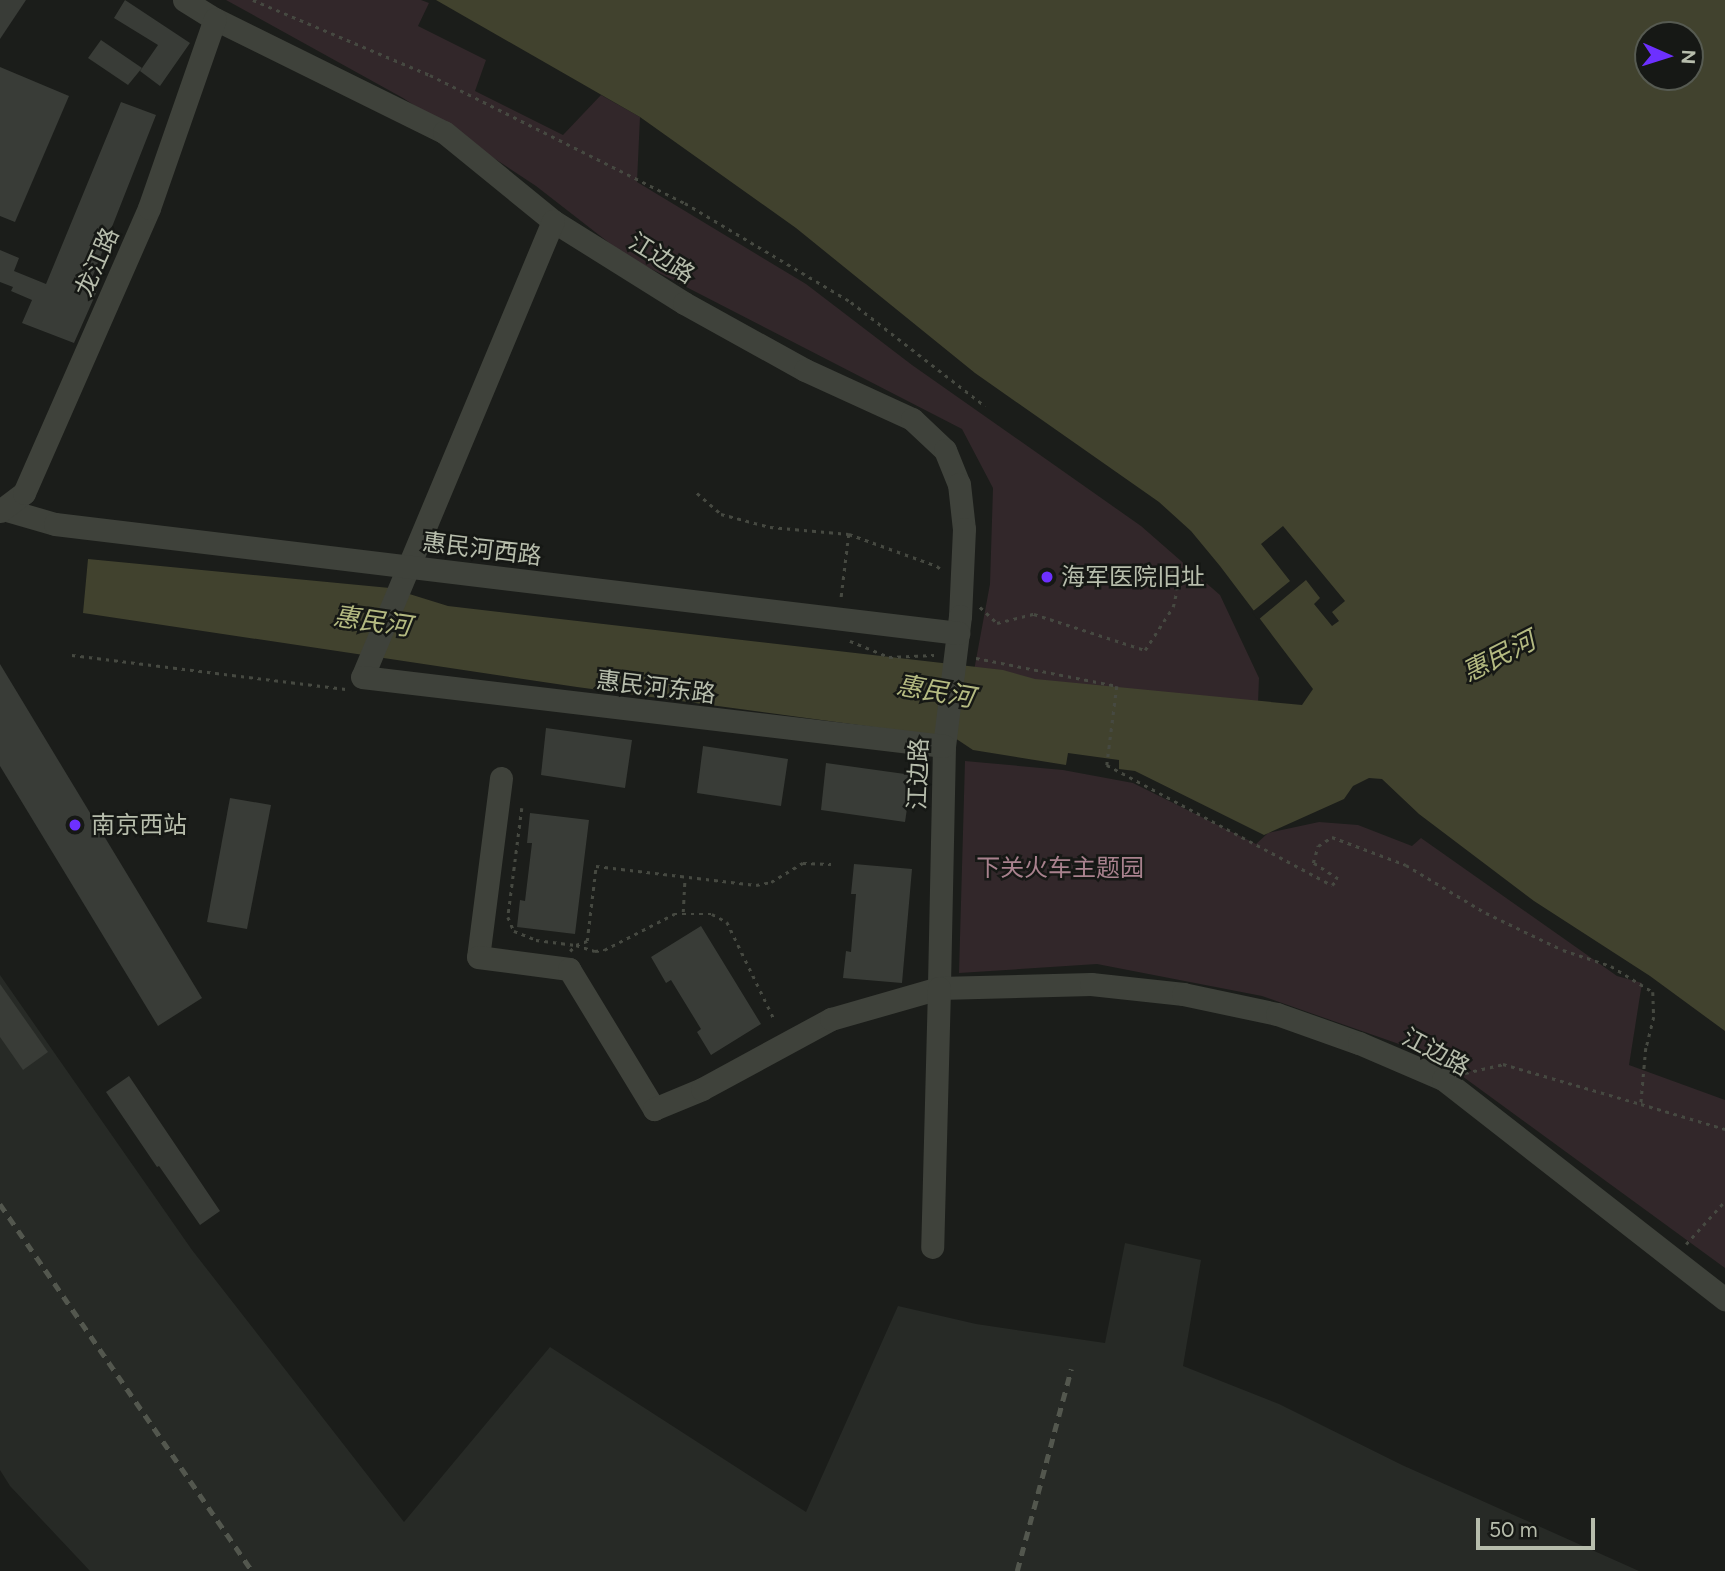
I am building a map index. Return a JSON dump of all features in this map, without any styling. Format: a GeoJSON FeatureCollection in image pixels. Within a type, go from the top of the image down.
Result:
{"type":"FeatureCollection","features":[{"type":"Feature","properties":{"kind":"street","name":"江边路"},"geometry":{"type":"LineString","coordinates":[[184,0],[215,19],[444,132],[553,221],[684,303],[805,370],[912,419],[945,450],[959,484],[964,529],[957,644],[944,746],[939,988],[1091,984],[1183,993],[1277,1014],[1359,1043],[1443,1079],[1725,1299]]}},
{"type":"Feature","properties":{"kind":"street","name":"龙江路"},"geometry":{"type":"LineString","coordinates":[[1,510],[24,493],[149,208],[215,19]]}},
{"type":"Feature","properties":{"kind":"street"},"geometry":{"type":"LineString","coordinates":[[405,570],[553,221]]}},
{"type":"Feature","properties":{"kind":"street","name":"惠民河西路"},"geometry":{"type":"LineString","coordinates":[[1,510],[55,524],[405,570],[839,619],[957,644]]}},
{"type":"Feature","properties":{"kind":"street","name":"惠民河东路"},"geometry":{"type":"LineString","coordinates":[[405,570],[363,672],[944,746]]}},
{"type":"Feature","properties":{"kind":"street"},"geometry":{"type":"LineString","coordinates":[[501,778],[478,957],[567,969],[654,1109],[702,1089],[831,1018],[939,988],[932,1247]]}},
{"type":"Feature","properties":{"kind":"path"},"geometry":{"type":"LineString","coordinates":[[253,0],[430,75],[685,203],[851,302],[985,406]]}},
{"type":"Feature","properties":{"kind":"path"},"geometry":{"type":"LineString","coordinates":[[697,493],[721,514],[770,527],[849,534],[937,566],[997,623],[1034,614],[1145,650],[1173,607],[1177,590],[1170,566]]}},
{"type":"Feature","properties":{"kind":"path"},"geometry":{"type":"LineString","coordinates":[[849,534],[839,619],[840,638],[863,644],[889,657],[957,644],[1116,686],[1107,765],[1332,886],[1338,879],[1313,863],[1318,846],[1332,837],[1406,865],[1486,913],[1563,950],[1611,966],[1653,992],[1654,1017],[1646,1048],[1641,1104]]}},
{"type":"Feature","properties":{"kind":"path"},"geometry":{"type":"LineString","coordinates":[[522,808],[509,911],[510,924],[526,937],[576,945],[595,951],[604,950],[682,912],[712,914],[727,922],[775,1021]]}},
{"type":"Feature","properties":{"kind":"path"},"geometry":{"type":"LineString","coordinates":[[567,969],[571,947],[587,941],[596,866],[756,886],[771,882],[803,863],[831,864]]}},
{"type":"Feature","properties":{"kind":"path"},"geometry":{"type":"LineString","coordinates":[[682,912],[685,878]]}},
{"type":"Feature","properties":{"kind":"path"},"geometry":{"type":"LineString","coordinates":[[1465,1073],[1503,1064],[1725,1129]]}},
{"type":"Feature","properties":{"kind":"path"},"geometry":{"type":"LineString","coordinates":[[1682,1249],[1725,1201]]}},
{"type":"Feature","properties":{"kind":"shaded area"},"geometry":{"type":"Polygon","coordinates":[[[0,975],[192,1250],[404,1522],[550,1347],[806,1512],[898,1306],[976,1324],[1105,1343],[1125,1243],[1201,1260],[1183,1366],[1279,1404],[1402,1465],[1639,1571],[90,1571],[10,1486],[0,1470],[0,975]]]}},
{"type":"Feature","properties":{"kind":"green space"},"geometry":{"type":"Polygon","coordinates":[[[226,0],[421,0],[429,3],[418,26],[486,60],[475,91],[563,135],[601,95],[640,117],[637,182],[806,284],[912,365],[1141,526],[1220,595],[1259,678],[1258,703],[973,676],[990,584],[993,488],[962,429],[626,256],[536,186],[403,98],[226,0]]]}},
{"type":"Feature","properties":{"kind":"green space","name":"下关火车主题园"},"geometry":{"type":"Polygon","coordinates":[[[965,761],[1063,770],[1133,783],[1256,844],[1268,833],[1319,822],[1358,825],[1412,846],[1421,838],[1617,976],[1642,983],[1629,1065],[1725,1100],[1725,1268],[1436,1057],[1262,996],[1097,964],[959,973],[965,761]]]}},
{"type":"Feature","properties":{"kind":"water","name":"惠民河"},"geometry":{"type":"Polygon","coordinates":[[[436,0],[1725,0],[1725,1031],[1650,976],[1534,901],[1419,814],[1382,779],[1369,778],[1353,786],[1344,799],[1264,835],[1135,771],[1119,769],[1119,760],[1068,753],[1066,765],[973,750],[955,738],[577,687],[83,613],[88,559],[390,588],[448,606],[1003,670],[1035,679],[1302,705],[1313,689],[1191,531],[1159,502],[975,373],[796,228],[640,117],[436,0]]]}},
{"type":"Feature","properties":{"kind":"pier"},"geometry":{"type":"Polygon","coordinates":[[[1283,526],[1345,601],[1332,612],[1339,621],[1332,626],[1314,604],[1320,598],[1306,580],[1258,620],[1252,612],[1290,581],[1261,544],[1283,526]]]}},
{"type":"Feature","properties":{"kind":"building"},"geometry":{"type":"Polygon","coordinates":[[[0,0],[26,0],[0,39],[0,0]]]}},
{"type":"Feature","properties":{"kind":"building"},"geometry":{"type":"Polygon","coordinates":[[[125,0],[190,43],[160,86],[140,71],[158,45],[114,18],[125,0]]]}},
{"type":"Feature","properties":{"kind":"building"},"geometry":{"type":"Polygon","coordinates":[[[101,40],[142,68],[128,85],[88,58],[101,40]]]}},
{"type":"Feature","properties":{"kind":"building"},"geometry":{"type":"Polygon","coordinates":[[[0,67],[69,96],[15,222],[0,216],[0,67]]]}},
{"type":"Feature","properties":{"kind":"building"},"geometry":{"type":"Polygon","coordinates":[[[121,102],[156,115],[88,288],[97,291],[74,343],[22,323],[32,300],[11,291],[13,287],[0,282],[0,250],[19,258],[14,271],[46,284],[121,102]]]}},
{"type":"Feature","properties":{"kind":"building","name":"南京西站"},"geometry":{"type":"Polygon","coordinates":[[[0,664],[202,998],[158,1026],[0,766],[0,664]]]}},
{"type":"Feature","properties":{"kind":"building"},"geometry":{"type":"Polygon","coordinates":[[[546,728],[632,740],[625,788],[541,775],[546,728]]]}},
{"type":"Feature","properties":{"kind":"building"},"geometry":{"type":"Polygon","coordinates":[[[703,746],[788,759],[781,806],[697,793],[703,746]]]}},
{"type":"Feature","properties":{"kind":"building"},"geometry":{"type":"Polygon","coordinates":[[[826,763],[912,775],[905,822],[821,810],[826,763]]]}},
{"type":"Feature","properties":{"kind":"building"},"geometry":{"type":"Polygon","coordinates":[[[230,798],[271,805],[247,929],[207,922],[230,798]]]}},
{"type":"Feature","properties":{"kind":"building"},"geometry":{"type":"Polygon","coordinates":[[[530,813],[589,820],[575,934],[517,927],[520,900],[525,901],[532,843],[527,843],[530,813]]]}},
{"type":"Feature","properties":{"kind":"building"},"geometry":{"type":"Polygon","coordinates":[[[854,864],[912,869],[902,983],[843,978],[846,951],[851,952],[856,894],[851,894],[854,864]]]}},
{"type":"Feature","properties":{"kind":"building"},"geometry":{"type":"Polygon","coordinates":[[[701,926],[761,1024],[711,1055],[697,1032],[701,1029],[671,980],[666,983],[651,957],[701,926]]]}},
{"type":"Feature","properties":{"kind":"building"},"geometry":{"type":"Polygon","coordinates":[[[0,984],[48,1052],[23,1070],[0,1037],[0,984]]]}},
{"type":"Feature","properties":{"kind":"building"},"geometry":{"type":"Polygon","coordinates":[[[129,1076],[220,1211],[200,1225],[106,1092],[129,1076]]]}},
{"type":"Feature","properties":{"kind":"railway"},"geometry":{"type":"LineString","coordinates":[[0,1204],[252,1571]]}},
{"type":"Feature","properties":{"kind":"railway"},"geometry":{"type":"LineString","coordinates":[[1017,1571],[1071,1369]]}},
{"type":"Feature","properties":{"kind":"place","name":"海军医院旧址"},"geometry":{"type":"Point","coordinates":[1047,577]}},
{"type":"Feature","properties":{"kind":"place","name":"南京西站"},"geometry":{"type":"Point","coordinates":[75,825]}}]}
